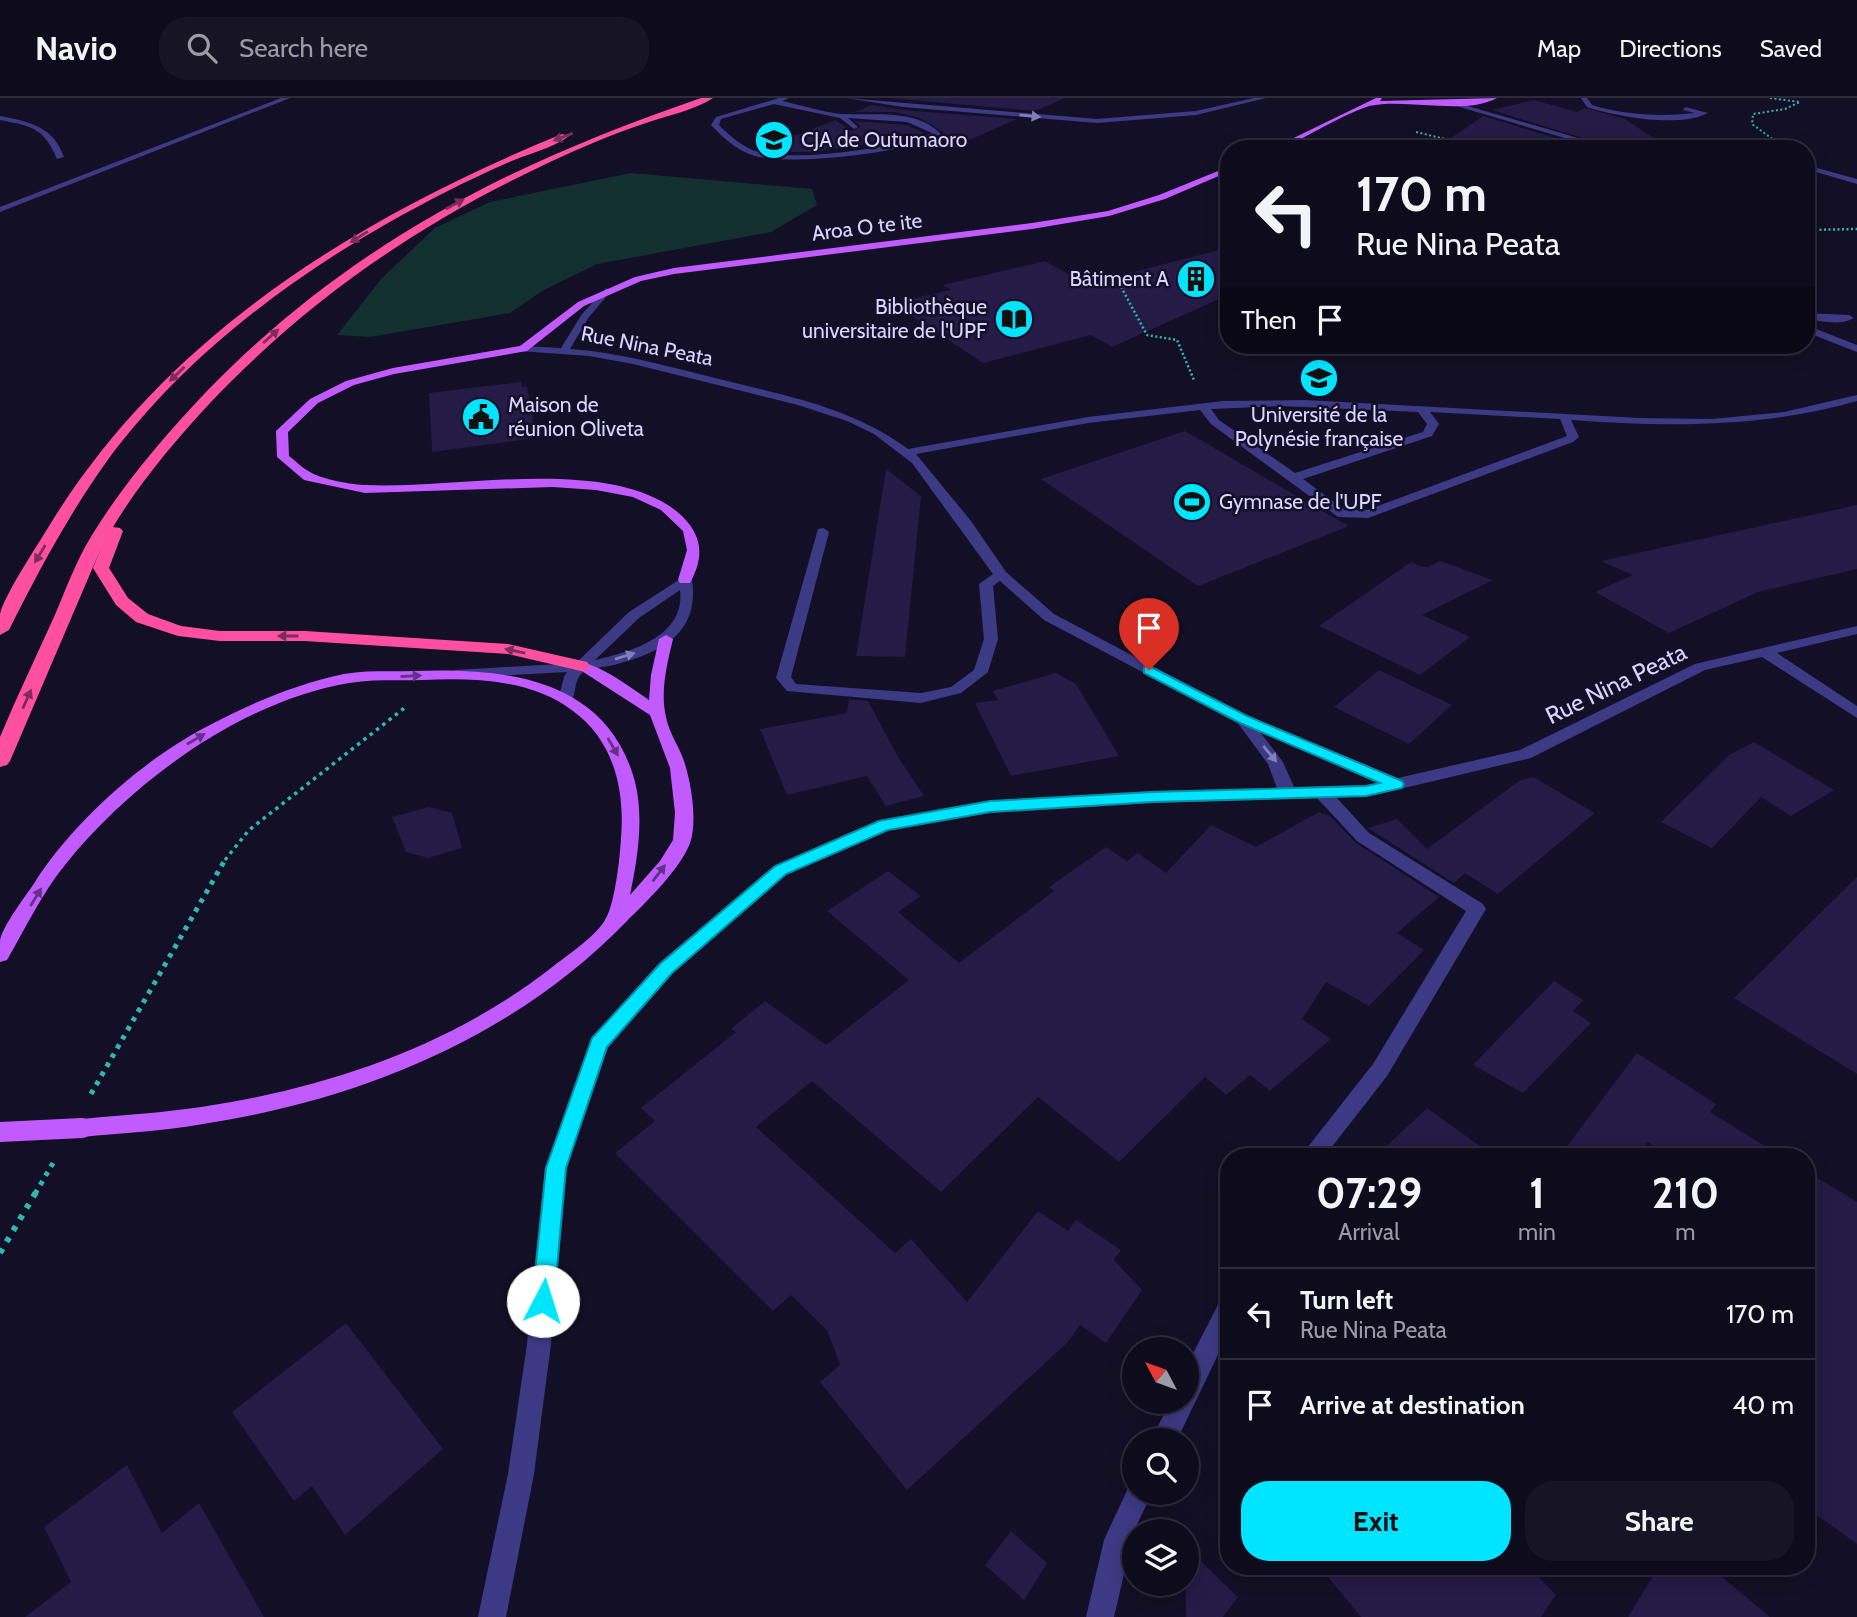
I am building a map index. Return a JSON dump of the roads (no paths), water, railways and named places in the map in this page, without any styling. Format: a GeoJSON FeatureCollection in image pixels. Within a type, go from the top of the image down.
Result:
{"type":"FeatureCollection","features":[{"type":"Feature","properties":{"kind":"highway"},"geometry":{"type":"LineString","coordinates":[[610,119],[673,98]]}},
{"type":"Feature","properties":{"kind":"highway"},"geometry":{"type":"LineString","coordinates":[[0,761],[97,540],[127,495],[172,437],[229,372],[319,293],[385,246],[449,206],[561,152],[709,98]]}},
{"type":"Feature","properties":{"kind":"highway"},"geometry":{"type":"LineString","coordinates":[[0,631],[36,561],[75,497],[121,433],[177,373],[272,294],[361,235],[464,178],[576,132]]}},
{"type":"Feature","properties":{"kind":"highway"},"geometry":{"type":"LineString","coordinates":[[127,495],[102,568],[122,601],[142,618],[178,631],[220,636],[305,636],[508,649],[581,666]]}},
{"type":"Feature","properties":{"kind":"main road"},"geometry":{"type":"LineString","coordinates":[[1294,140],[1380,98]]}},
{"type":"Feature","properties":{"kind":"main road"},"geometry":{"type":"LineString","coordinates":[[1418,98],[1430,101]]}},
{"type":"Feature","properties":{"kind":"main road"},"geometry":{"type":"LineString","coordinates":[[1369,104],[1430,101],[1496,103]]}},
{"type":"Feature","properties":{"kind":"main road","name":"Aroa O te ite"},"geometry":{"type":"LineString","coordinates":[[523,349],[581,304],[638,279],[674,271],[1032,226],[1109,213],[1162,197],[1220,172]]}},
{"type":"Feature","properties":{"kind":"main road","name":"Rue Nina Peata"},"geometry":{"type":"LineString","coordinates":[[523,349],[405,369],[350,383],[314,401],[282,431],[283,457],[308,477],[365,489],[554,483],[596,486],[637,494],[665,507],[689,530],[694,550],[685,580]]}},
{"type":"Feature","properties":{"kind":"main road"},"geometry":{"type":"LineString","coordinates":[[0,1132],[82,1128],[217,1113],[343,1083],[438,1048],[509,1010],[541,988],[598,943],[658,875],[682,840],[682,788],[677,762],[657,713],[657,679],[666,639]]}},
{"type":"Feature","properties":{"kind":"main road"},"geometry":{"type":"LineString","coordinates":[[581,666],[609,680],[657,713]]}},
{"type":"Feature","properties":{"kind":"main road"},"geometry":{"type":"LineString","coordinates":[[0,955],[57,863],[110,806],[151,769],[190,742],[272,702],[346,679],[456,674],[516,679],[550,690],[592,717],[620,760],[629,799],[628,867],[614,924]]}},
{"type":"Feature","properties":{"kind":"street"},"geometry":{"type":"LineString","coordinates":[[0,210],[287,98]]}},
{"type":"Feature","properties":{"kind":"street"},"geometry":{"type":"LineString","coordinates":[[776,102],[842,116],[859,113],[919,123],[934,129],[937,134],[929,139],[896,145],[797,158],[776,158],[745,150],[715,125],[718,118],[733,112],[786,98]]}},
{"type":"Feature","properties":{"kind":"street"},"geometry":{"type":"LineString","coordinates":[[849,98],[1097,121],[1196,113],[1263,98]]}},
{"type":"Feature","properties":{"kind":"street"},"geometry":{"type":"LineString","coordinates":[[1584,98],[1589,106],[1621,113],[1677,116],[1705,113],[1685,109]]}},
{"type":"Feature","properties":{"kind":"street"},"geometry":{"type":"LineString","coordinates":[[1452,103],[1578,140]]}},
{"type":"Feature","properties":{"kind":"street"},"geometry":{"type":"LineString","coordinates":[[1496,103],[1528,127]]}},
{"type":"Feature","properties":{"kind":"street"},"geometry":{"type":"LineString","coordinates":[[842,116],[854,127]]}},
{"type":"Feature","properties":{"kind":"street"},"geometry":{"type":"LineString","coordinates":[[0,118],[31,125],[49,133],[57,144],[60,158]]}},
{"type":"Feature","properties":{"kind":"street"},"geometry":{"type":"LineString","coordinates":[[1815,169],[1857,181]]}},
{"type":"Feature","properties":{"kind":"street"},"geometry":{"type":"LineString","coordinates":[[565,352],[585,316],[607,291]]}},
{"type":"Feature","properties":{"kind":"street"},"geometry":{"type":"LineString","coordinates":[[1815,317],[1849,318]]}},
{"type":"Feature","properties":{"kind":"street"},"geometry":{"type":"LineString","coordinates":[[1815,332],[1857,349]]}},
{"type":"Feature","properties":{"kind":"street","name":"Rue Nina Peata"},"geometry":{"type":"LineString","coordinates":[[523,349],[633,361],[802,404],[851,419],[878,432],[909,452],[967,524],[1001,575],[1049,618],[1242,719],[1397,784]]}},
{"type":"Feature","properties":{"kind":"street"},"geometry":{"type":"LineString","coordinates":[[909,452],[1080,419],[1164,408],[1269,403],[1564,416],[1643,424],[1740,422],[1794,415],[1857,398]]}},
{"type":"Feature","properties":{"kind":"street"},"geometry":{"type":"LineString","coordinates":[[1204,407],[1215,422],[1240,437],[1342,514],[1368,514],[1569,440],[1573,437],[1564,416]]}},
{"type":"Feature","properties":{"kind":"street"},"geometry":{"type":"LineString","coordinates":[[1293,478],[1427,434],[1433,424],[1422,409]]}},
{"type":"Feature","properties":{"kind":"street"},"geometry":{"type":"LineString","coordinates":[[823,532],[783,678],[792,688],[921,698],[956,690],[981,672],[991,639],[986,584],[1001,575]]}},
{"type":"Feature","properties":{"kind":"street"},"geometry":{"type":"LineString","coordinates":[[456,674],[581,666],[594,666],[649,648],[675,631],[688,609],[691,597],[685,580],[634,615],[581,666],[571,677],[566,700]]}},
{"type":"Feature","properties":{"kind":"street","name":"Rue Nina Peata"},"geometry":{"type":"LineString","coordinates":[[492,1617],[521,1474],[539,1344],[556,1168],[599,1044],[666,968],[780,870],[885,825],[990,807],[1152,797],[1366,791],[1525,754],[1700,667],[1857,630]]}},
{"type":"Feature","properties":{"kind":"street"},"geometry":{"type":"LineString","coordinates":[[1765,652],[1857,713]]}},
{"type":"Feature","properties":{"kind":"street"},"geometry":{"type":"LineString","coordinates":[[1242,719],[1276,760],[1284,774],[1287,793]]}},
{"type":"Feature","properties":{"kind":"street"},"geometry":{"type":"LineString","coordinates":[[1318,1148],[1380,1070],[1477,909],[1363,837],[1322,793]]}},
{"type":"Feature","properties":{"kind":"street"},"geometry":{"type":"LineString","coordinates":[[1199,1368],[1220,1325]]}},
{"type":"Feature","properties":{"kind":"street"},"geometry":{"type":"LineString","coordinates":[[1100,1617],[1118,1540],[1134,1505]]}},
{"type":"Feature","properties":{"kind":"place","name":"CJA de Outumaoro"},"geometry":{"type":"Point","coordinates":[774,140]}},
{"type":"Feature","properties":{"kind":"place","name":"Bâtiment A"},"geometry":{"type":"Point","coordinates":[1196,279]}},
{"type":"Feature","properties":{"kind":"place","name":"Bibliothèque universitaire de l'UPF"},"geometry":{"type":"Point","coordinates":[1014,319]}},
{"type":"Feature","properties":{"kind":"place","name":"Université de la Polynésie française"},"geometry":{"type":"Point","coordinates":[1319,378]}},
{"type":"Feature","properties":{"kind":"place","name":"Maison de réunion Oliveta"},"geometry":{"type":"Point","coordinates":[481,417]}},
{"type":"Feature","properties":{"kind":"place","name":"Gymnase de l'UPF"},"geometry":{"type":"Point","coordinates":[1192,502]}}]}
